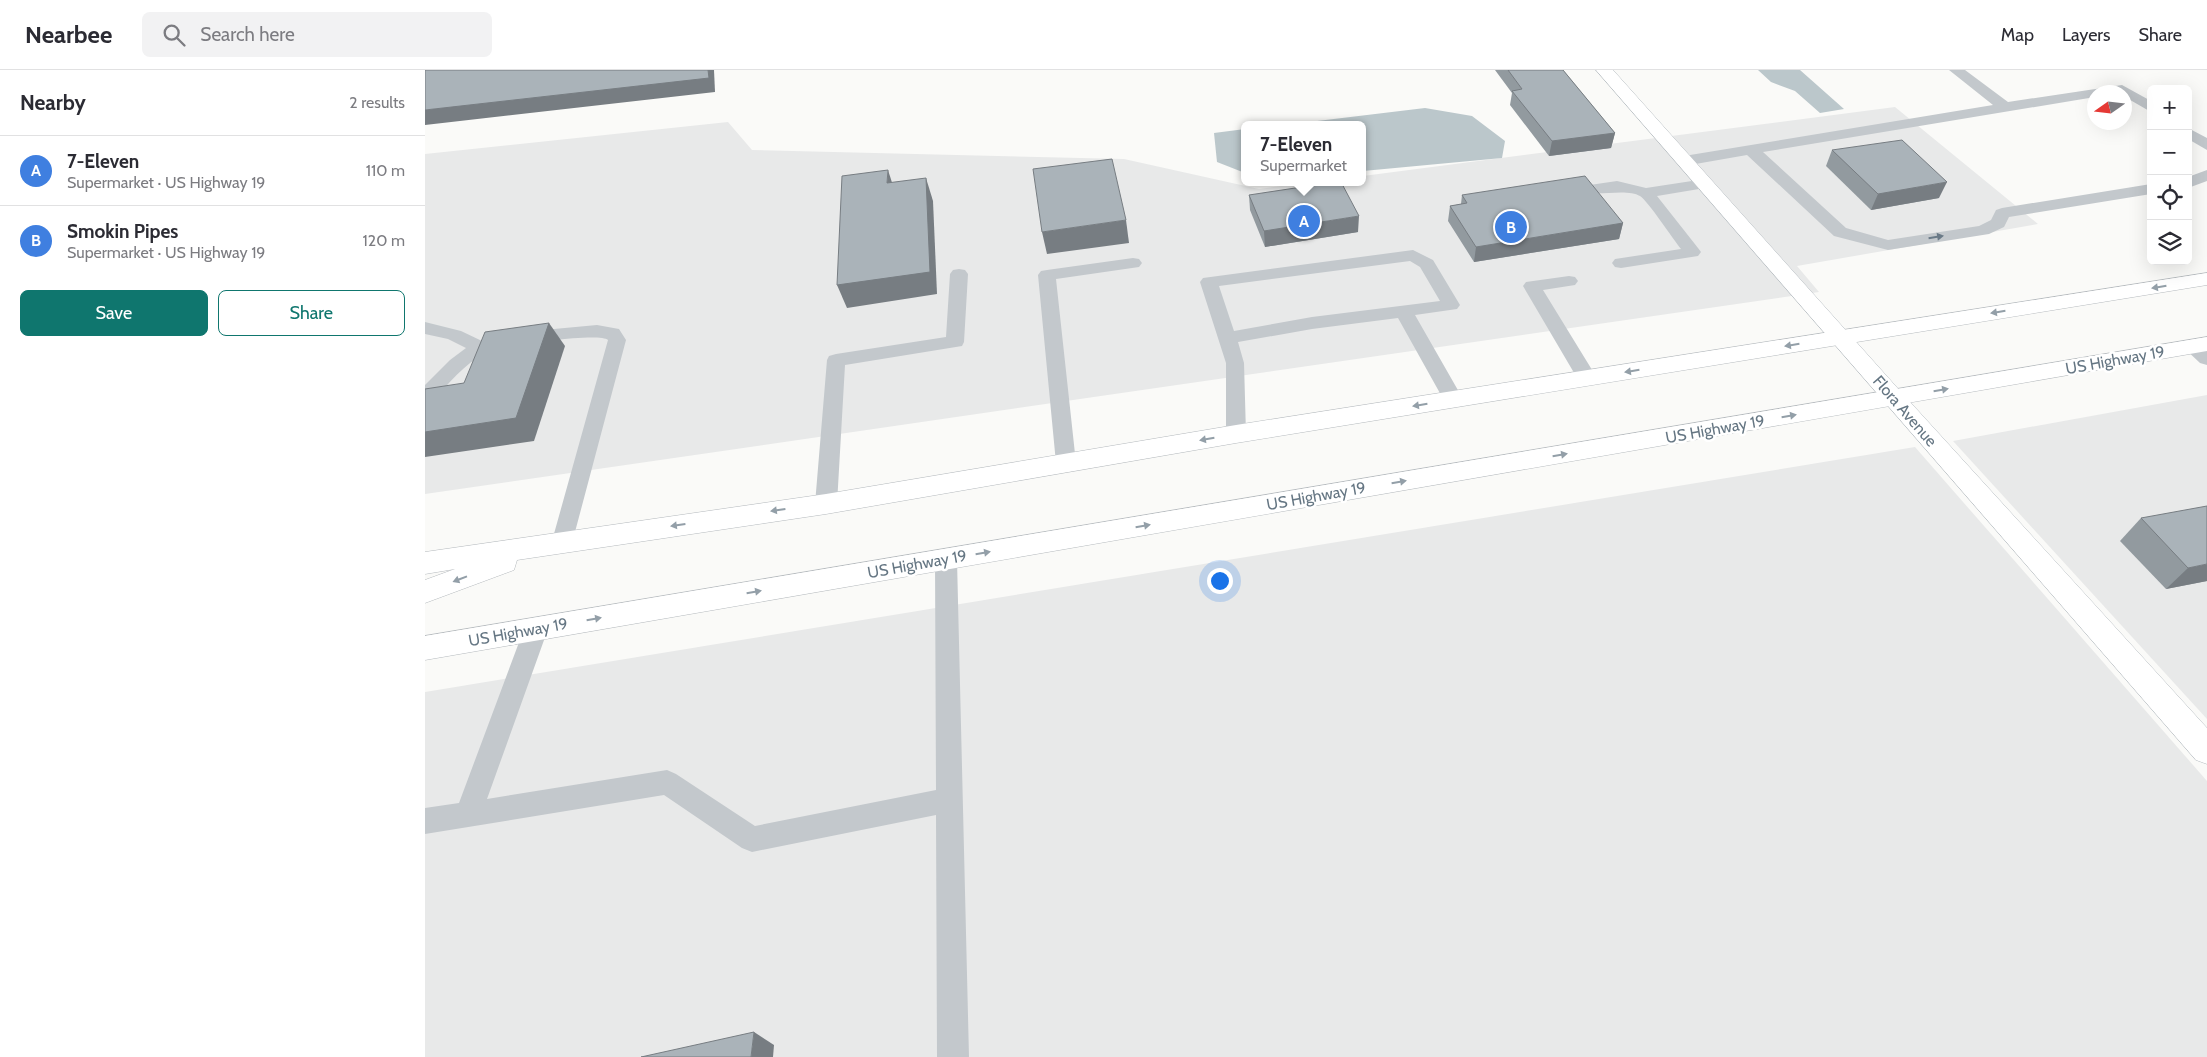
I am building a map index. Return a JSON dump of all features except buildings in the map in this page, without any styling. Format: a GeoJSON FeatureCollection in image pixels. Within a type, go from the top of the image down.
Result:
{"type":"FeatureCollection","features":[{"type":"Feature","properties":{"kind":"main road","name":"Flora Avenue"},"geometry":{"type":"LineString","coordinates":[[1604,70],[2207,750]]}},
{"type":"Feature","properties":{"kind":"main road"},"geometry":{"type":"LineString","coordinates":[[425,563],[826,504],[1236,434],[2207,279]]}},
{"type":"Feature","properties":{"kind":"main road","name":"US Highway 19"},"geometry":{"type":"LineString","coordinates":[[425,648],[1893,398],[2202,350]]}},
{"type":"Feature","properties":{"kind":"main road"},"geometry":{"type":"LineString","coordinates":[[425,592],[559,542]]}},
{"type":"Feature","properties":{"kind":"lane"},"geometry":{"type":"LineString","coordinates":[[1956,70],[2005,106]]}},
{"type":"Feature","properties":{"kind":"lane"},"geometry":{"type":"LineString","coordinates":[[1684,160],[2005,106],[2087,94]]}},
{"type":"Feature","properties":{"kind":"lane"},"geometry":{"type":"LineString","coordinates":[[2132,96],[2147,105]]}},
{"type":"Feature","properties":{"kind":"lane"},"geometry":{"type":"LineString","coordinates":[[2192,135],[2207,145]]}},
{"type":"Feature","properties":{"kind":"lane"},"geometry":{"type":"LineString","coordinates":[[1750,149],[1840,232],[1888,245],[1983,230],[1998,223],[2002,213],[2016,210],[2147,190]]}},
{"type":"Feature","properties":{"kind":"lane"},"geometry":{"type":"LineString","coordinates":[[2192,181],[2207,175]]}},
{"type":"Feature","properties":{"kind":"lane"},"geometry":{"type":"LineString","coordinates":[[1589,189],[1617,186],[1646,193],[1705,184]]}},
{"type":"Feature","properties":{"kind":"lane"},"geometry":{"type":"LineString","coordinates":[[1621,263],[1692,252],[1646,193]]}},
{"type":"Feature","properties":{"kind":"lane"},"geometry":{"type":"LineString","coordinates":[[1227,338],[1451,305],[1427,264],[1413,254],[1209,282],[1235,363],[1236,434]]}},
{"type":"Feature","properties":{"kind":"lane"},"geometry":{"type":"LineString","coordinates":[[1066,463],[1047,275],[1133,263]]}},
{"type":"Feature","properties":{"kind":"lane"},"geometry":{"type":"LineString","coordinates":[[826,504],[836,360],[955,342],[959,274]]}},
{"type":"Feature","properties":{"kind":"lane"},"geometry":{"type":"LineString","coordinates":[[1569,281],[1532,286],[1587,378]]}},
{"type":"Feature","properties":{"kind":"lane"},"geometry":{"type":"LineString","coordinates":[[1403,311],[1453,399]]}},
{"type":"Feature","properties":{"kind":"lane"},"geometry":{"type":"LineString","coordinates":[[425,328],[454,335],[481,348]]}},
{"type":"Feature","properties":{"kind":"lane"},"geometry":{"type":"LineString","coordinates":[[425,397],[456,364],[481,348],[505,342],[597,331],[612,334],[617,340],[559,542]]}},
{"type":"Feature","properties":{"kind":"lane"},"geometry":{"type":"LineString","coordinates":[[946,560],[953,1057]]}},
{"type":"Feature","properties":{"kind":"lane"},"geometry":{"type":"LineString","coordinates":[[468,814],[536,629]]}},
{"type":"Feature","properties":{"kind":"lane"},"geometry":{"type":"LineString","coordinates":[[425,821],[667,782],[752,839],[949,800]]}},
{"type":"Feature","properties":{"kind":"shaded area"},"geometry":{"type":"Polygon","coordinates":[[[1758,70],[1800,70],[1844,109],[1820,113],[1795,91],[1771,82],[1758,70]]]}},
{"type":"Feature","properties":{"kind":"shaded area"},"geometry":{"type":"Polygon","coordinates":[[[1895,107],[2038,224],[1797,266],[1819,292],[425,494],[425,154],[728,122],[752,150],[1124,159],[1259,189],[1282,186],[1366,186],[1366,176],[1895,107]]]}},
{"type":"Feature","properties":{"kind":"shaded area"},"geometry":{"type":"Polygon","coordinates":[[[1425,108],[1472,116],[1505,141],[1502,158],[1366,171],[1366,121],[1317,121],[1425,108]]]}},
{"type":"Feature","properties":{"kind":"shaded area"},"geometry":{"type":"Polygon","coordinates":[[[1241,130],[1241,171],[1217,162],[1214,133],[1241,130]]]}},
{"type":"Feature","properties":{"kind":"shaded area"},"geometry":{"type":"Polygon","coordinates":[[[2207,395],[2207,719],[1953,441],[2207,395]]]}},
{"type":"Feature","properties":{"kind":"shaded area"},"geometry":{"type":"Polygon","coordinates":[[[1915,447],[2207,781],[2207,1057],[425,1057],[425,692],[1915,447]]]}},
{"type":"Feature","properties":{"kind":"place","name":"7-Eleven"},"geometry":{"type":"Point","coordinates":[1304,221]}},
{"type":"Feature","properties":{"kind":"place","name":"Smokin Pipes"},"geometry":{"type":"Point","coordinates":[1511,227]}}]}
